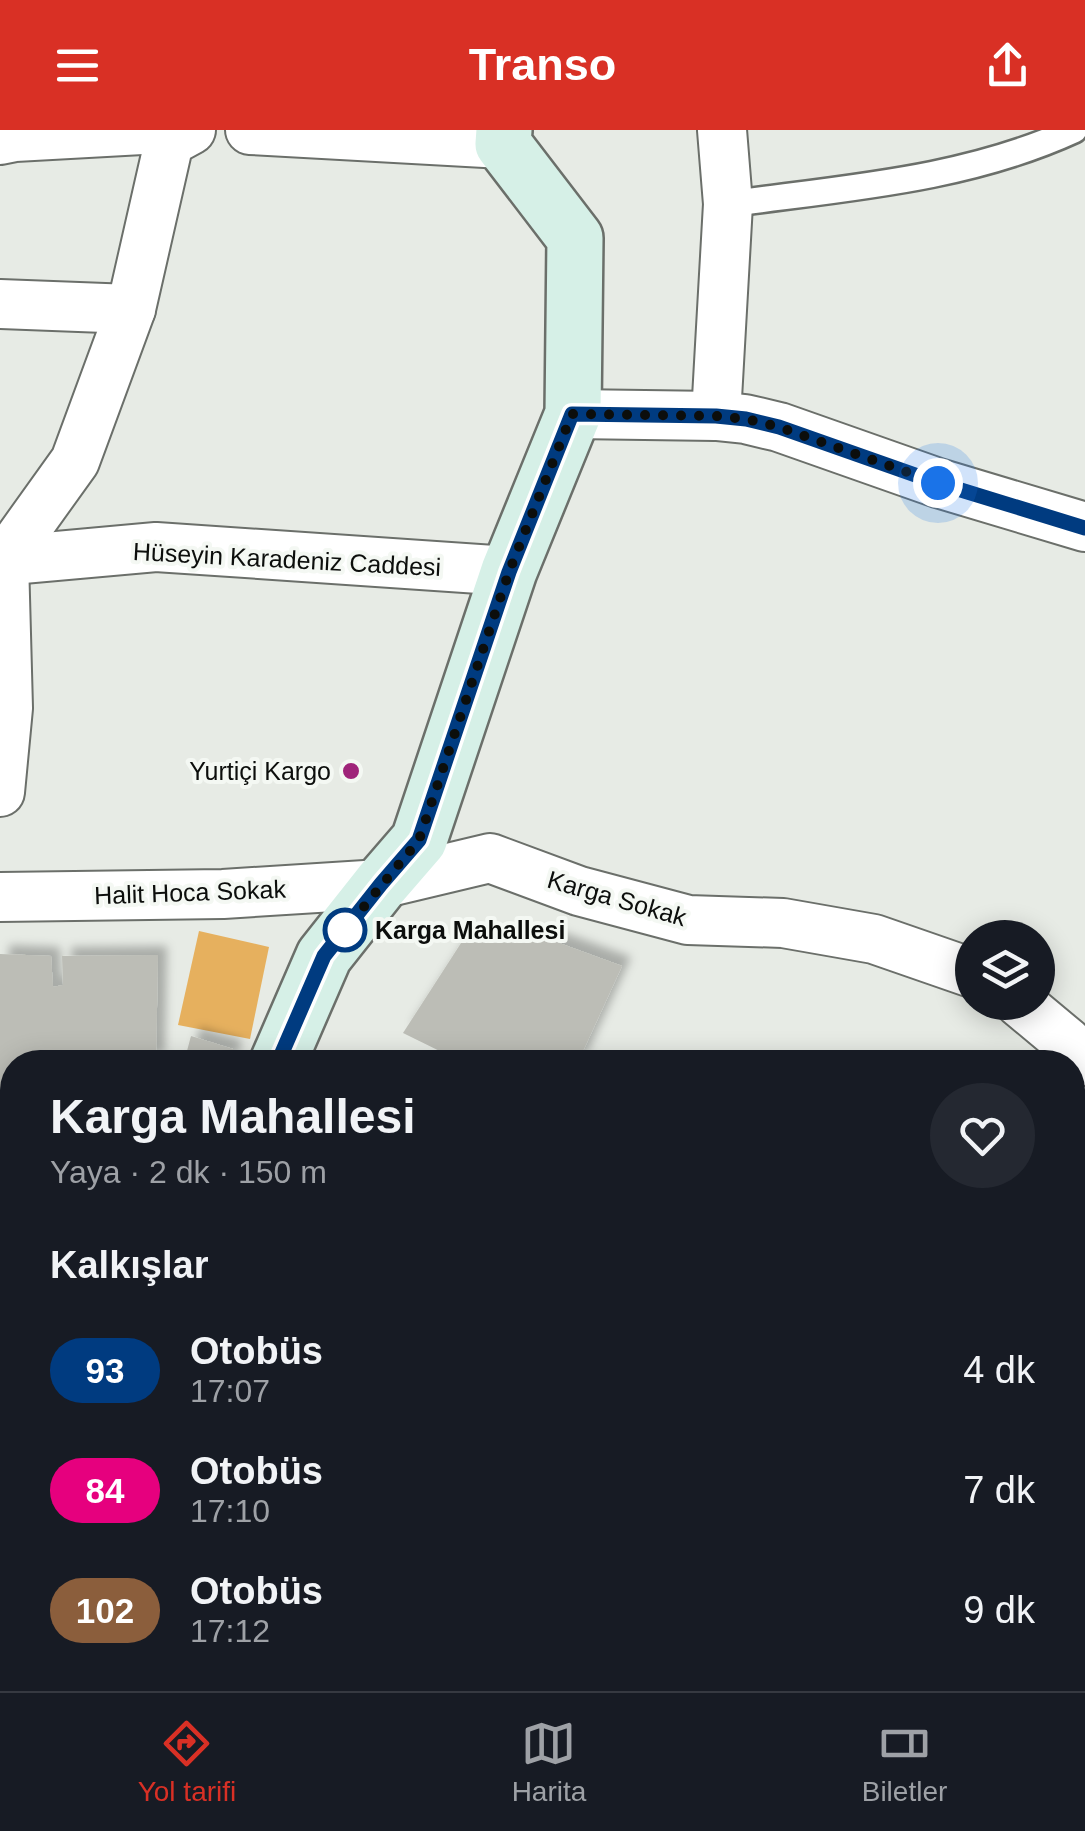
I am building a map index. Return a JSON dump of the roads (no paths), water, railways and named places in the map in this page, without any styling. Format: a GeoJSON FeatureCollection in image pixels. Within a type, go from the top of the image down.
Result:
{"type":"FeatureCollection","features":[{"type":"Feature","properties":{"kind":"street"},"geometry":{"type":"LineString","coordinates":[[0,140],[142,130]]}},
{"type":"Feature","properties":{"kind":"street"},"geometry":{"type":"LineString","coordinates":[[0,792],[8,708],[2,561],[74,461],[131,309],[169,142],[191,130]]}},
{"type":"Feature","properties":{"kind":"street"},"geometry":{"type":"LineString","coordinates":[[250,130],[503,137],[575,238],[572,414],[509,572],[419,840],[324,956],[283,1050]]}},
{"type":"Feature","properties":{"kind":"street"},"geometry":{"type":"LineString","coordinates":[[716,416],[728,204],[722,130]]}},
{"type":"Feature","properties":{"kind":"street"},"geometry":{"type":"LineString","coordinates":[[0,304],[131,309]]}},
{"type":"Feature","properties":{"kind":"street"},"geometry":{"type":"LineString","coordinates":[[572,414],[746,419],[1085,528]]}},
{"type":"Feature","properties":{"kind":"street","name":"Hüseyin Karadeniz Caddesi"},"geometry":{"type":"LineString","coordinates":[[2,561],[156,548],[509,572]]}},
{"type":"Feature","properties":{"kind":"street","name":"Karga Sokak"},"geometry":{"type":"LineString","coordinates":[[381,884],[490,858],[579,891],[688,920],[783,923],[874,939],[955,967]]}},
{"type":"Feature","properties":{"kind":"street","name":"Halit Hoca Sokak"},"geometry":{"type":"LineString","coordinates":[[0,897],[223,894],[381,884]]}},
{"type":"Feature","properties":{"kind":"street"},"geometry":{"type":"LineString","coordinates":[[1042,1020],[1076,1050]]}},
{"type":"Feature","properties":{"kind":"lane"},"geometry":{"type":"LineString","coordinates":[[728,204],[942,173],[1074,130]]}},
{"type":"Feature","properties":{"kind":"place","name":"Yurtiçi Kargo"},"geometry":{"type":"Point","coordinates":[351,771]}},
{"type":"Feature","properties":{"kind":"place","name":"Karga Mahallesi"},"geometry":{"type":"Point","coordinates":[345,930]}}]}
